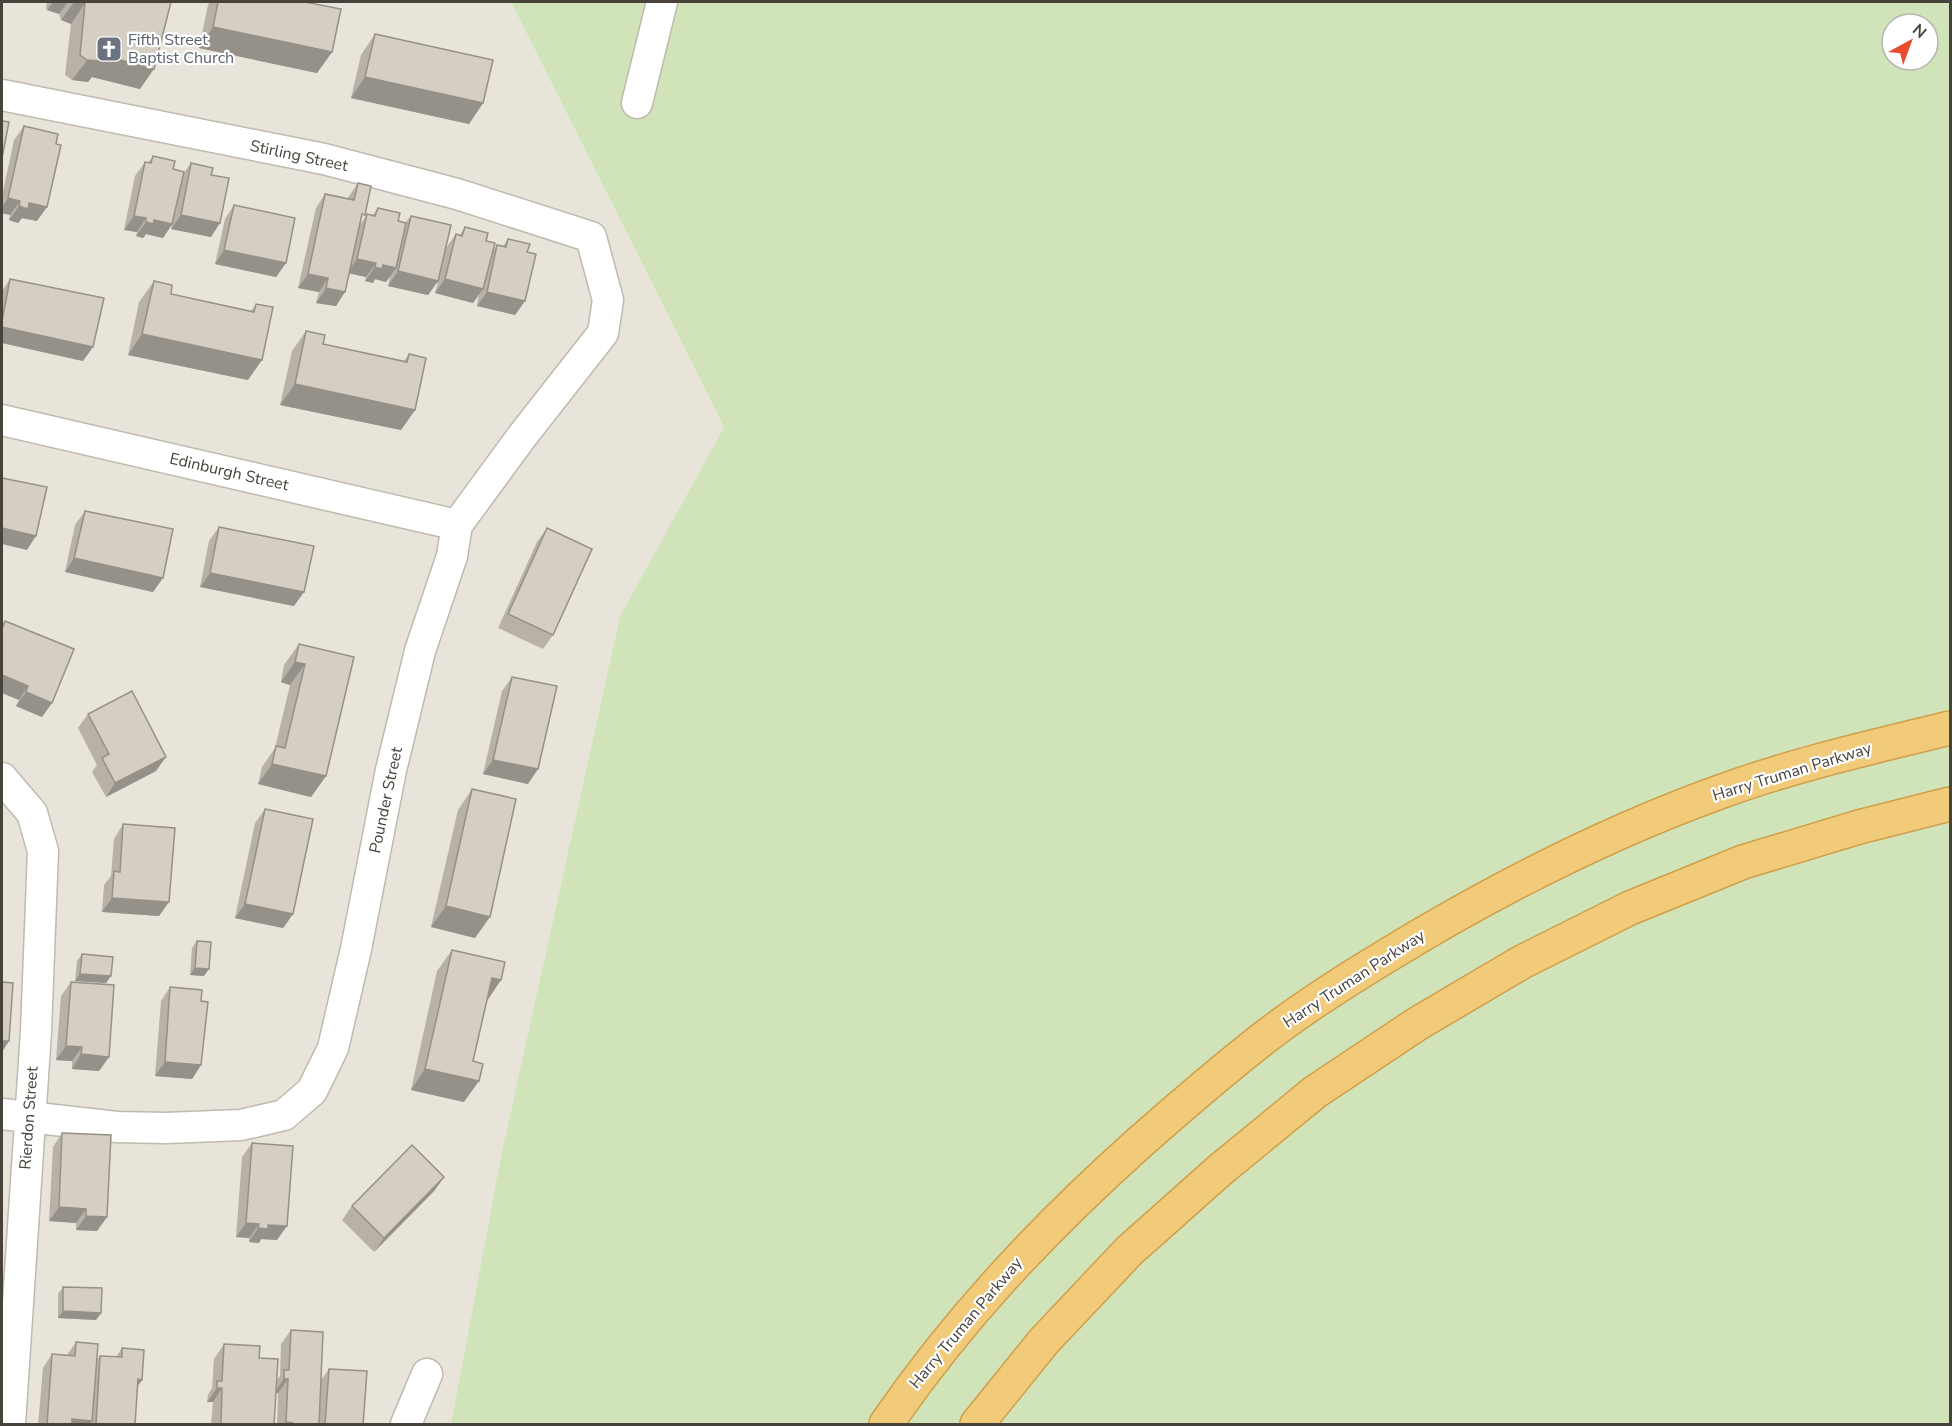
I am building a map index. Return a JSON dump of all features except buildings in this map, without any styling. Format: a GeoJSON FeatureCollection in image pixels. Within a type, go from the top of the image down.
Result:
{"type":"FeatureCollection","features":[{"type":"Feature","properties":{"kind":"highway","name":"Harry Truman Parkway"},"geometry":{"type":"LineString","coordinates":[[886,1425],[909,1392],[988,1292],[1078,1198],[1172,1114],[1271,1033],[1377,961],[1486,897],[1598,841],[1718,792],[1839,756],[1950,728]]}},
{"type":"Feature","properties":{"kind":"highway"},"geometry":{"type":"LineString","coordinates":[[977,1425],[1044,1341],[1130,1251],[1220,1170],[1316,1092],[1417,1024],[1522,962],[1640,904],[1743,862],[1859,827],[1950,804]]}},
{"type":"Feature","properties":{"kind":"street"},"geometry":{"type":"LineString","coordinates":[[637,103],[662,2]]}},
{"type":"Feature","properties":{"kind":"street","name":"Stirling Street"},"geometry":{"type":"LineString","coordinates":[[2,95],[324,159],[458,194],[591,237]]}},
{"type":"Feature","properties":{"kind":"street","name":"Pounder Street"},"geometry":{"type":"LineString","coordinates":[[15,1115],[117,1127],[241,1125],[284,1115],[312,1091],[333,1048],[356,949],[391,770],[420,651],[452,556],[457,525],[523,435],[603,333],[608,300],[591,237]]}},
{"type":"Feature","properties":{"kind":"street","name":"Edinburgh Street"},"geometry":{"type":"LineString","coordinates":[[2,420],[457,525]]}},
{"type":"Feature","properties":{"kind":"street","name":"Rierdon Street"},"geometry":{"type":"LineString","coordinates":[[2,778],[32,813],[44,851],[36,1031],[15,1115],[10,1425]]}},
{"type":"Feature","properties":{"kind":"street"},"geometry":{"type":"LineString","coordinates":[[406,1425],[427,1374]]}},
{"type":"Feature","properties":{"kind":"shaded area"},"geometry":{"type":"Polygon","coordinates":[[[2,2],[511,2],[724,427],[620,616],[501,1156],[451,1424],[2,1424],[2,2]]]}},
{"type":"Feature","properties":{"kind":"green space"},"geometry":{"type":"Polygon","coordinates":[[[511,2],[1950,2],[1950,1424],[451,1424],[501,1156],[620,616],[724,427],[511,2]]]}},
{"type":"Feature","properties":{"kind":"place","name":"Fifth Street Baptist Church"},"geometry":{"type":"Point","coordinates":[109,49]}}]}
